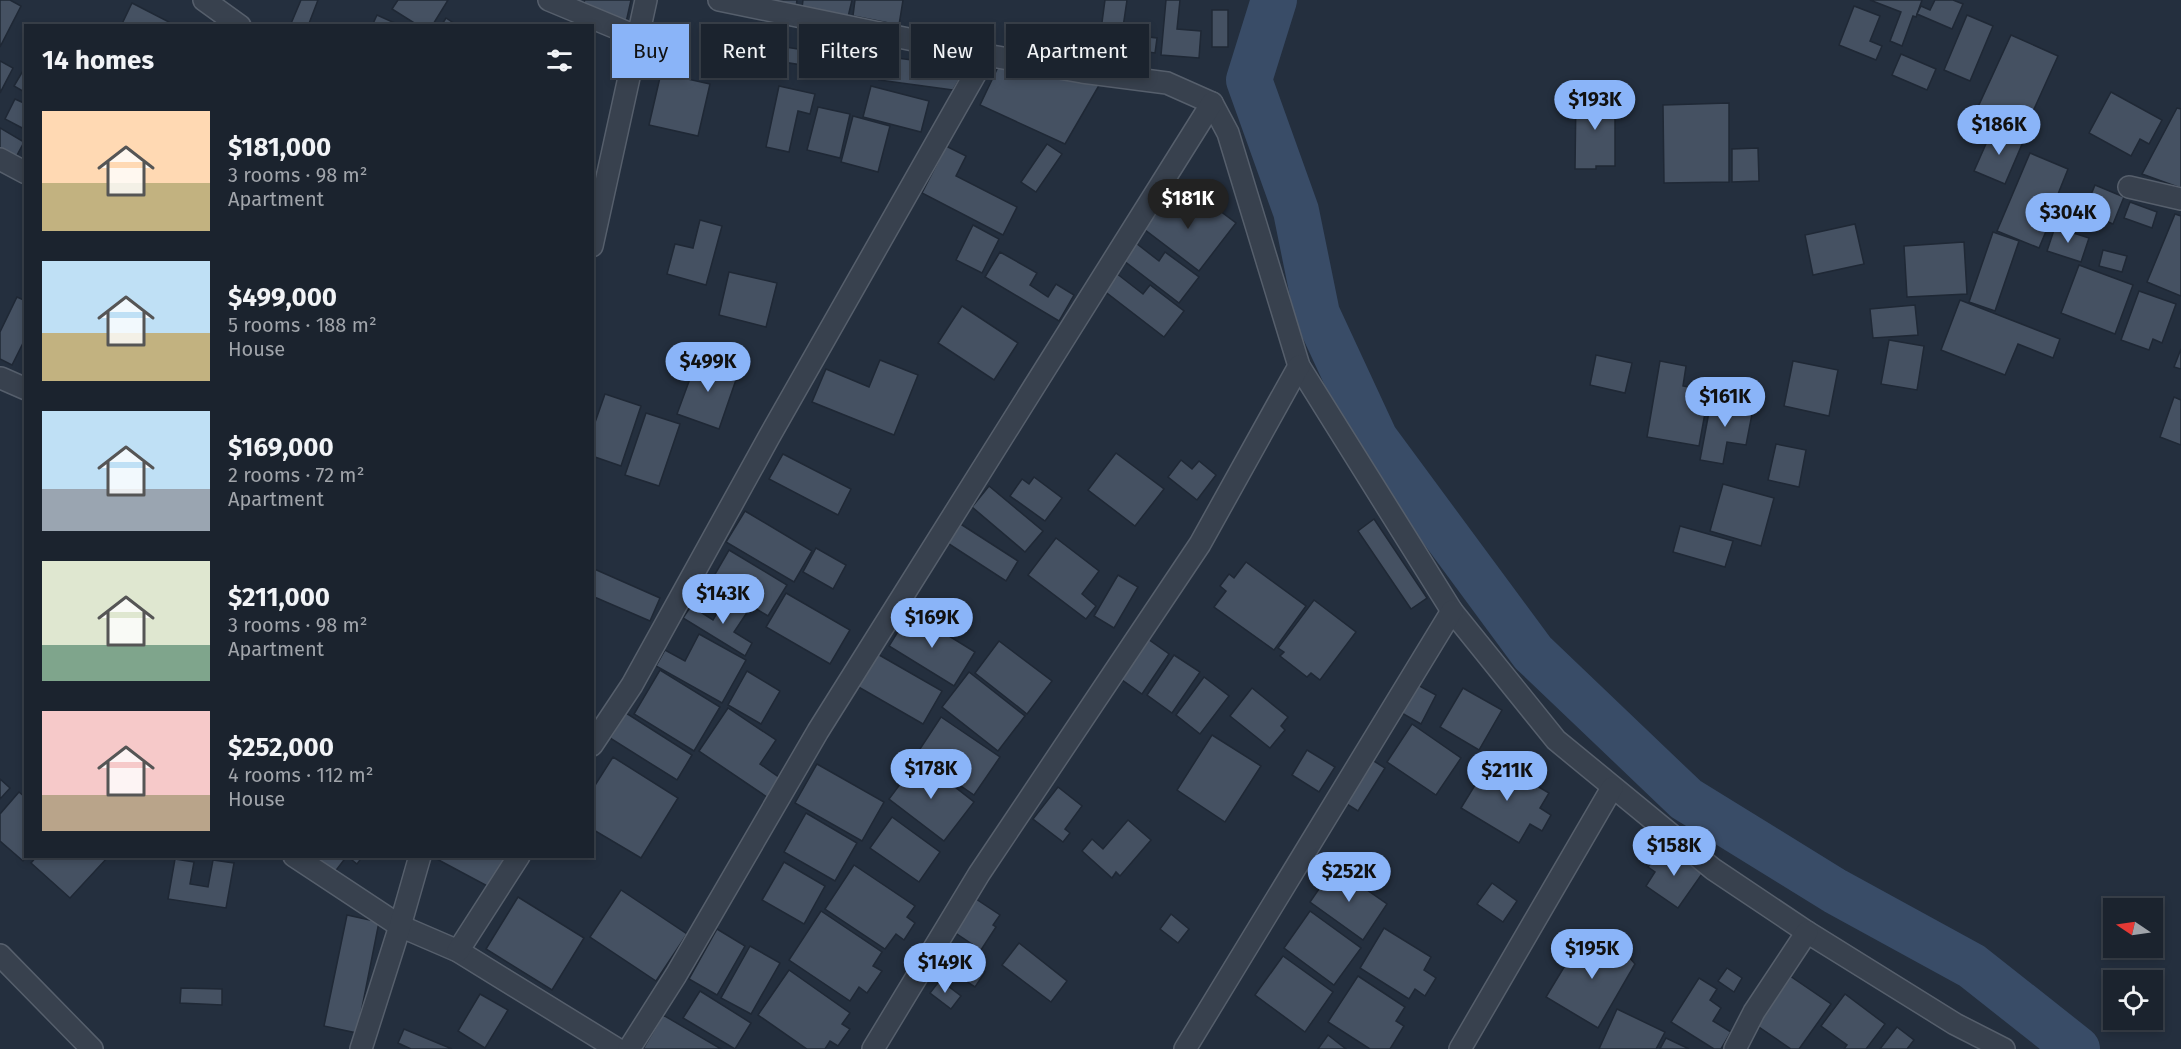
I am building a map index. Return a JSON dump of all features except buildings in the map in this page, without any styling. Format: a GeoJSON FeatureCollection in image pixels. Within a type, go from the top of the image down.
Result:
{"type":"FeatureCollection","features":[{"type":"Feature","properties":{"kind":"street"},"geometry":{"type":"LineString","coordinates":[[204,0],[237,24]]}},
{"type":"Feature","properties":{"kind":"street"},"geometry":{"type":"LineString","coordinates":[[549,0],[612,26]]}},
{"type":"Feature","properties":{"kind":"street"},"geometry":{"type":"LineString","coordinates":[[641,24],[646,0]]}},
{"type":"Feature","properties":{"kind":"street"},"geometry":{"type":"LineString","coordinates":[[719,0],[911,40]]}},
{"type":"Feature","properties":{"kind":"street"},"geometry":{"type":"LineString","coordinates":[[994,57],[1082,72],[1167,82],[1212,103],[1228,134],[1299,366],[1452,611],[1556,740],[1713,869],[1807,932],[1955,1024],[2004,1049]]}},
{"type":"Feature","properties":{"kind":"street"},"geometry":{"type":"LineString","coordinates":[[596,220],[629,78]]}},
{"type":"Feature","properties":{"kind":"street"},"geometry":{"type":"LineString","coordinates":[[594,742],[632,685],[770,436],[973,78]]}},
{"type":"Feature","properties":{"kind":"street"},"geometry":{"type":"LineString","coordinates":[[628,1049],[676,975],[818,731],[1212,103]]}},
{"type":"Feature","properties":{"kind":"street"},"geometry":{"type":"LineString","coordinates":[[0,159],[24,172]]}},
{"type":"Feature","properties":{"kind":"street"},"geometry":{"type":"LineString","coordinates":[[2129,187],[2181,199]]}},
{"type":"Feature","properties":{"kind":"street"},"geometry":{"type":"LineString","coordinates":[[873,1049],[979,874],[1200,544],[1299,366]]}},
{"type":"Feature","properties":{"kind":"street"},"geometry":{"type":"LineString","coordinates":[[1,378],[24,388]]}},
{"type":"Feature","properties":{"kind":"street"},"geometry":{"type":"LineString","coordinates":[[1185,1049],[1452,611]]}},
{"type":"Feature","properties":{"kind":"street"},"geometry":{"type":"LineString","coordinates":[[1460,1049],[1612,788]]}},
{"type":"Feature","properties":{"kind":"street"},"geometry":{"type":"LineString","coordinates":[[297,858],[400,926],[458,951],[617,1049]]}},
{"type":"Feature","properties":{"kind":"street"},"geometry":{"type":"LineString","coordinates":[[362,1049],[419,858]]}},
{"type":"Feature","properties":{"kind":"street"},"geometry":{"type":"LineString","coordinates":[[458,951],[518,858]]}},
{"type":"Feature","properties":{"kind":"street"},"geometry":{"type":"LineString","coordinates":[[1735,1049],[1754,1012],[1807,932]]}},
{"type":"Feature","properties":{"kind":"street"},"geometry":{"type":"LineString","coordinates":[[0,955],[92,1049]]}},
{"type":"Feature","properties":{"kind":"waterway"},"geometry":{"type":"LineString","coordinates":[[1274,0],[1249,80],[1296,211],[1317,314],[1375,439],[1533,653],[1686,799],[1835,891],[1972,966],[2077,1049]]}}]}
